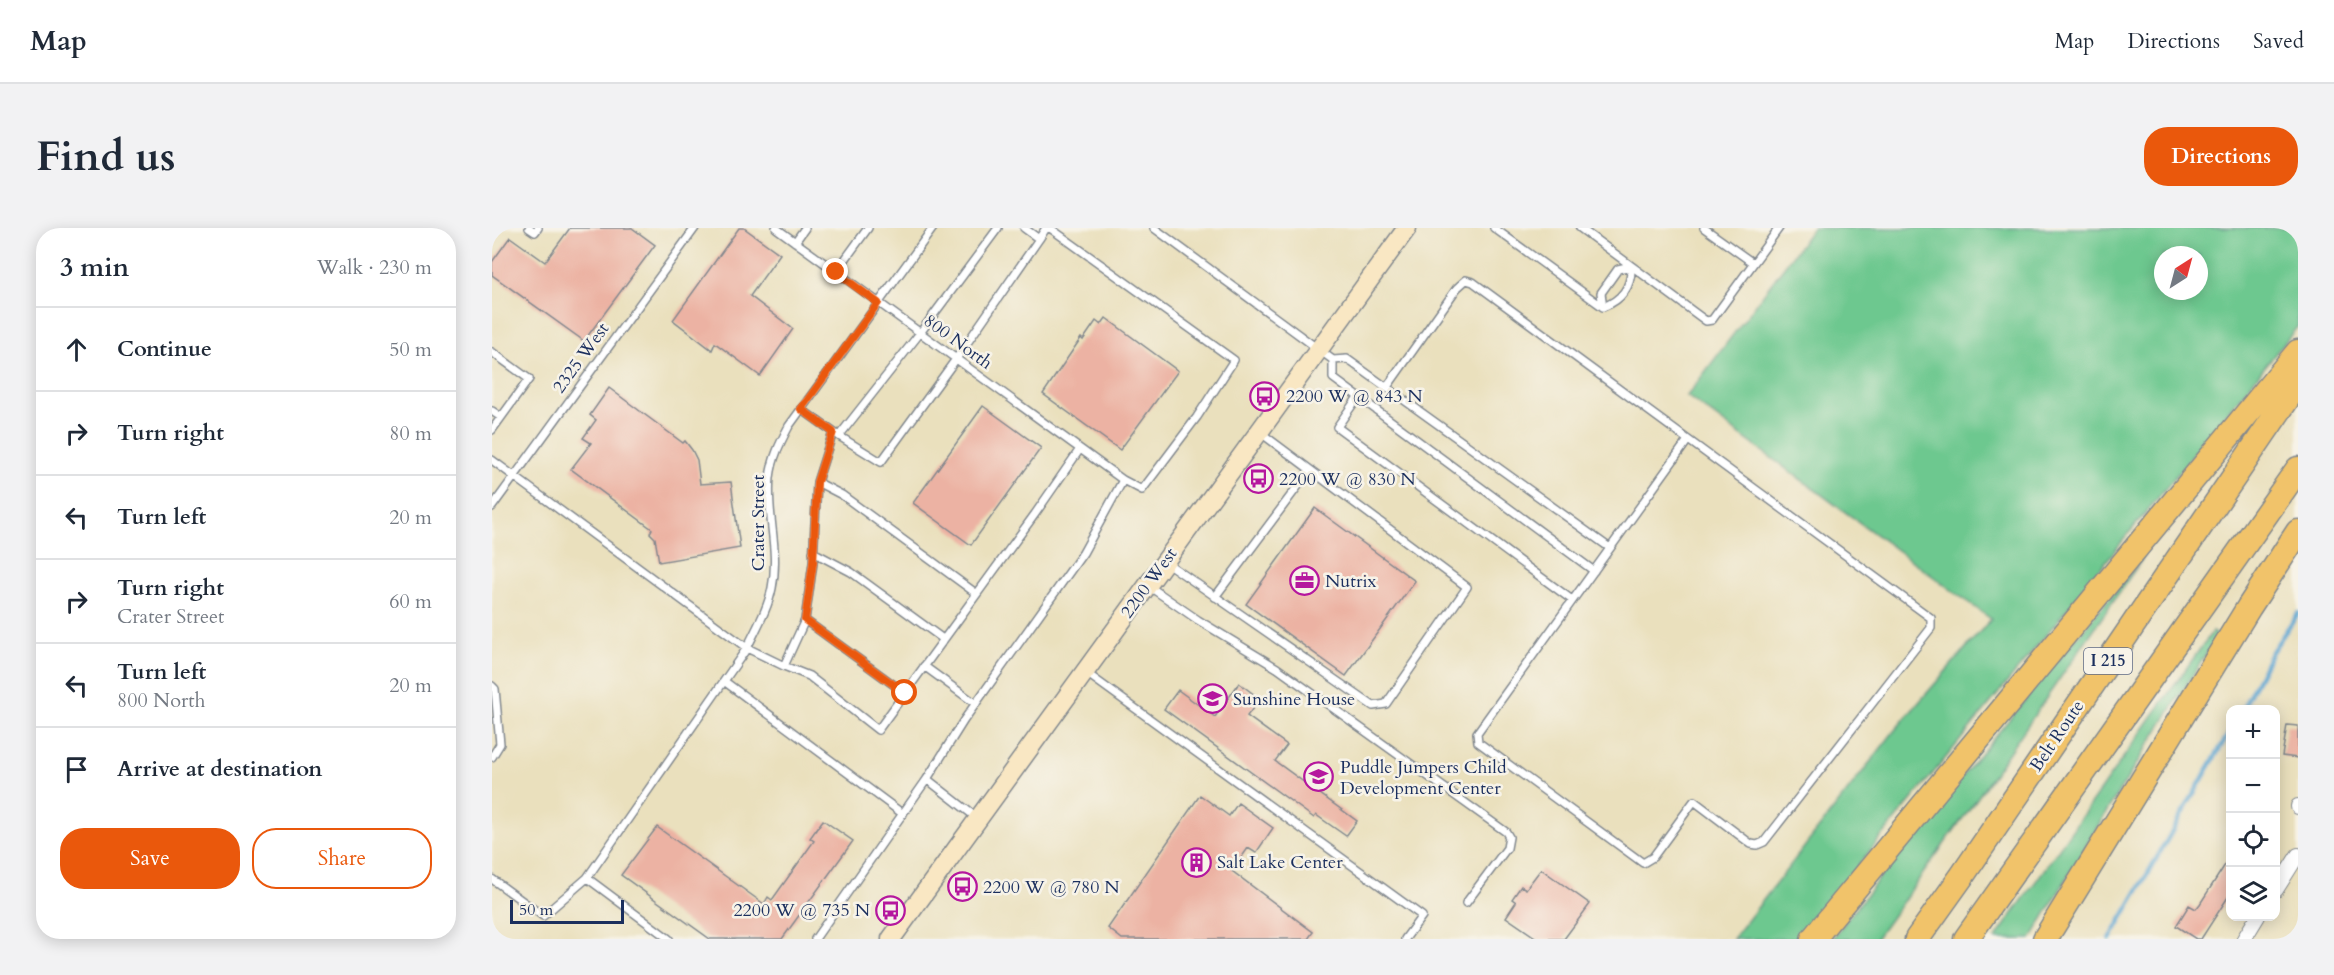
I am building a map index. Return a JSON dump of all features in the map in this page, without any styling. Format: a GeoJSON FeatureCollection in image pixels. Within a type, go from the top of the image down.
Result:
{"type":"FeatureCollection","features":[{"type":"Feature","properties":{"kind":"highway"},"geometry":{"type":"LineString","coordinates":[[1813,939],[2298,352]]}},
{"type":"Feature","properties":{"kind":"highway","name":"Belt Route"},"geometry":{"type":"LineString","coordinates":[[1917,939],[2298,383]]}},
{"type":"Feature","properties":{"kind":"highway","name":"I 215"},"geometry":{"type":"LineString","coordinates":[[1966,939],[2298,469]]}},
{"type":"Feature","properties":{"kind":"highway"},"geometry":{"type":"LineString","coordinates":[[2045,939],[2248,607],[2298,532]]}},
{"type":"Feature","properties":{"kind":"street","name":"2200 West"},"geometry":{"type":"LineString","coordinates":[[891,939],[1259,432],[1326,354],[1407,228]]}},
{"type":"Feature","properties":{"kind":"street"},"geometry":{"type":"LineString","coordinates":[[2280,884],[2298,855]]}},
{"type":"Feature","properties":{"kind":"street"},"geometry":{"type":"LineString","coordinates":[[2244,939],[2255,921]]}},
{"type":"Feature","properties":{"kind":"lane"},"geometry":{"type":"LineString","coordinates":[[529,228],[535,232],[538,228]]}},
{"type":"Feature","properties":{"kind":"lane","name":"2325 West"},"geometry":{"type":"LineString","coordinates":[[492,507],[695,228]]}},
{"type":"Feature","properties":{"kind":"lane","name":"800 North"},"geometry":{"type":"LineString","coordinates":[[776,228],[1123,480]]}},
{"type":"Feature","properties":{"kind":"lane"},"geometry":{"type":"LineString","coordinates":[[795,242],[805,228]]}},
{"type":"Feature","properties":{"kind":"lane"},"geometry":{"type":"LineString","coordinates":[[836,272],[868,228]]}},
{"type":"Feature","properties":{"kind":"lane","name":"Crater Street"},"geometry":{"type":"LineString","coordinates":[[492,879],[543,916],[587,878],[747,648],[772,590],[775,539],[770,478],[774,458],[789,426],[933,228]]}},
{"type":"Feature","properties":{"kind":"lane"},"geometry":{"type":"LineString","coordinates":[[784,666],[805,620],[813,552],[817,482],[836,434],[920,333],[998,228]]}},
{"type":"Feature","properties":{"kind":"lane"},"geometry":{"type":"LineString","coordinates":[[1024,228],[1039,239]]}},
{"type":"Feature","properties":{"kind":"lane"},"geometry":{"type":"LineString","coordinates":[[801,409],[881,462],[1048,228],[1234,360],[1197,417],[1142,490],[1123,480],[1083,553],[815,939]]}},
{"type":"Feature","properties":{"kind":"lane"},"geometry":{"type":"LineString","coordinates":[[1154,228],[1326,354],[1347,359],[1610,548]]}},
{"type":"Feature","properties":{"kind":"lane"},"geometry":{"type":"LineString","coordinates":[[1494,228],[1603,307]]}},
{"type":"Feature","properties":{"kind":"lane"},"geometry":{"type":"LineString","coordinates":[[1580,228],[1706,321],[1712,320],[1779,228]]}},
{"type":"Feature","properties":{"kind":"lane"},"geometry":{"type":"LineString","coordinates":[[1704,228],[1753,263]]}},
{"type":"Feature","properties":{"kind":"lane"},"geometry":{"type":"LineString","coordinates":[[1603,307],[1601,293],[1618,269],[1631,266]]}},
{"type":"Feature","properties":{"kind":"lane"},"geometry":{"type":"LineString","coordinates":[[1603,307],[1615,302],[1632,280],[1631,266]]}},
{"type":"Feature","properties":{"kind":"lane"},"geometry":{"type":"LineString","coordinates":[[1387,387],[1457,288],[1466,280],[1473,282],[1931,618],[1931,628],[1764,842],[1757,845],[1751,844],[1694,801],[1653,857],[1643,863],[1478,742],[1478,729],[1688,440]]}},
{"type":"Feature","properties":{"kind":"lane"},"geometry":{"type":"LineString","coordinates":[[492,352],[529,379],[492,430]]}},
{"type":"Feature","properties":{"kind":"lane"},"geometry":{"type":"LineString","coordinates":[[1326,354],[1333,378],[1594,571]]}},
{"type":"Feature","properties":{"kind":"lane"},"geometry":{"type":"LineString","coordinates":[[1358,397],[1337,426],[1572,600]]}},
{"type":"Feature","properties":{"kind":"lane"},"geometry":{"type":"LineString","coordinates":[[492,411],[501,417]]}},
{"type":"Feature","properties":{"kind":"lane"},"geometry":{"type":"LineString","coordinates":[[1164,561],[1373,706],[1386,705],[1467,587],[1259,432]]}},
{"type":"Feature","properties":{"kind":"lane"},"geometry":{"type":"LineString","coordinates":[[492,460],[747,648],[808,676],[879,730],[1080,449]]}},
{"type":"Feature","properties":{"kind":"lane"},"geometry":{"type":"LineString","coordinates":[[1215,597],[1310,470]]}},
{"type":"Feature","properties":{"kind":"lane"},"geometry":{"type":"LineString","coordinates":[[817,482],[842,495],[977,594]]}},
{"type":"Feature","properties":{"kind":"lane"},"geometry":{"type":"LineString","coordinates":[[813,552],[851,572],[943,639]]}},
{"type":"Feature","properties":{"kind":"lane"},"geometry":{"type":"LineString","coordinates":[[1148,585],[1198,620],[1276,668],[1506,832],[1509,837],[1507,848],[1466,903]]}},
{"type":"Feature","properties":{"kind":"lane"},"geometry":{"type":"LineString","coordinates":[[805,620],[905,693]]}},
{"type":"Feature","properties":{"kind":"lane"},"geometry":{"type":"LineString","coordinates":[[924,666],[976,704]]}},
{"type":"Feature","properties":{"kind":"lane"},"geometry":{"type":"LineString","coordinates":[[1085,672],[1422,916],[1405,939]]}},
{"type":"Feature","properties":{"kind":"lane"},"geometry":{"type":"LineString","coordinates":[[724,681],[903,814]]}},
{"type":"Feature","properties":{"kind":"lane"},"geometry":{"type":"LineString","coordinates":[[492,686],[495,688],[500,744],[492,757]]}},
{"type":"Feature","properties":{"kind":"lane"},"geometry":{"type":"LineString","coordinates":[[927,779],[978,818]]}},
{"type":"Feature","properties":{"kind":"lane"},"geometry":{"type":"LineString","coordinates":[[587,878],[669,939]]}},
{"type":"Feature","properties":{"kind":"green space"},"geometry":{"type":"Polygon","coordinates":[[[1813,228],[2298,228],[2298,326],[1798,939],[1733,939],[1895,730],[1991,619],[1687,396],[1813,228]]]}},
{"type":"Feature","properties":{"kind":"green space"},"geometry":{"type":"Polygon","coordinates":[[[2145,555],[1978,797],[1876,939],[1832,939],[1898,854],[2145,555]]]}},
{"type":"Feature","properties":{"kind":"green space"},"geometry":{"type":"Polygon","coordinates":[[[2212,632],[2218,635],[2105,814],[2031,939],[1995,939],[2212,632]]]}},
{"type":"Feature","properties":{"kind":"building"},"geometry":{"type":"Polygon","coordinates":[[[570,228],[632,228],[655,245],[584,341],[492,275],[492,262],[510,237],[545,262],[570,228]]]}},
{"type":"Feature","properties":{"kind":"building"},"geometry":{"type":"Polygon","coordinates":[[[739,228],[744,228],[780,254],[750,296],[793,329],[760,376],[715,343],[712,350],[673,320],[739,228]]]}},
{"type":"Feature","properties":{"kind":"building"},"geometry":{"type":"Polygon","coordinates":[[[1106,318],[1178,371],[1120,450],[1043,394],[1081,338],[1083,340],[1096,321],[1101,325],[1106,318]]]}},
{"type":"Feature","properties":{"kind":"building"},"geometry":{"type":"Polygon","coordinates":[[[609,388],[683,443],[685,441],[697,460],[700,484],[731,482],[740,548],[659,562],[655,538],[650,533],[652,529],[571,469],[591,443],[583,438],[596,420],[590,415],[609,388]]]}},
{"type":"Feature","properties":{"kind":"building"},"geometry":{"type":"Polygon","coordinates":[[[983,406],[1041,448],[971,545],[913,503],[983,406]]]}},
{"type":"Feature","properties":{"kind":"building"},"geometry":{"type":"Polygon","coordinates":[[[1315,508],[1415,581],[1346,676],[1246,604],[1315,508]]]}},
{"type":"Feature","properties":{"kind":"building"},"geometry":{"type":"Polygon","coordinates":[[[1239,683],[1260,699],[1247,716],[1287,745],[1275,761],[1357,821],[1346,836],[1316,815],[1314,818],[1164,709],[1178,690],[1215,717],[1239,683]]]}},
{"type":"Feature","properties":{"kind":"building"},"geometry":{"type":"Polygon","coordinates":[[[2287,725],[2298,726],[2298,758],[2282,756],[2287,725]]]}},
{"type":"Feature","properties":{"kind":"building","name":"Salt Lake Center"},"geometry":{"type":"Polygon","coordinates":[[[1200,795],[1229,816],[1238,803],[1273,828],[1256,853],[1248,848],[1232,871],[1313,932],[1308,939],[1122,939],[1108,928],[1200,795]]]}},
{"type":"Feature","properties":{"kind":"building"},"geometry":{"type":"Polygon","coordinates":[[[823,820],[853,841],[782,939],[710,939],[621,875],[657,827],[764,904],[768,897],[772,900],[814,841],[810,838],[823,820]]]}},
{"type":"Feature","properties":{"kind":"building"},"geometry":{"type":"Polygon","coordinates":[[[2226,863],[2226,900],[2201,939],[2196,939],[2176,926],[2189,905],[2196,909],[2226,863]]]}},
{"type":"Feature","properties":{"kind":"building"},"geometry":{"type":"Polygon","coordinates":[[[1541,869],[1590,904],[1564,939],[1538,939],[1506,917],[1516,902],[1512,899],[1521,886],[1526,889],[1541,869]]]}},
{"type":"Feature","properties":{"kind":"waterway"},"geometry":{"type":"LineString","coordinates":[[2245,705],[2271,653],[2298,613]]}},
{"type":"Feature","properties":{"kind":"waterway"},"geometry":{"type":"LineString","coordinates":[[2110,939],[2226,738]]}},
{"type":"Feature","properties":{"kind":"place","name":"2200 W @ 843 N"},"geometry":{"type":"Point","coordinates":[1265,396]}},
{"type":"Feature","properties":{"kind":"place","name":"2200 W @ 830 N"},"geometry":{"type":"Point","coordinates":[1258,479]}},
{"type":"Feature","properties":{"kind":"place","name":"Nutrix"},"geometry":{"type":"Point","coordinates":[1304,581]}},
{"type":"Feature","properties":{"kind":"place","name":"Sunshine House"},"geometry":{"type":"Point","coordinates":[1212,699]}},
{"type":"Feature","properties":{"kind":"place","name":"Puddle Jumpers Child Development Center"},"geometry":{"type":"Point","coordinates":[1319,777]}},
{"type":"Feature","properties":{"kind":"place","name":"Salt Lake Center"},"geometry":{"type":"Point","coordinates":[1196,862]}},
{"type":"Feature","properties":{"kind":"place","name":"2200 W @ 780 N"},"geometry":{"type":"Point","coordinates":[962,887]}},
{"type":"Feature","properties":{"kind":"place","name":"2200 W @ 735 N"},"geometry":{"type":"Point","coordinates":[891,910]}},
{"type":"Feature","properties":{"kind":"route"},"geometry":{"type":"LineString","coordinates":[[836,272],[878,303],[801,409],[833,432],[817,482],[813,563],[805,620],[905,693]]}}]}
